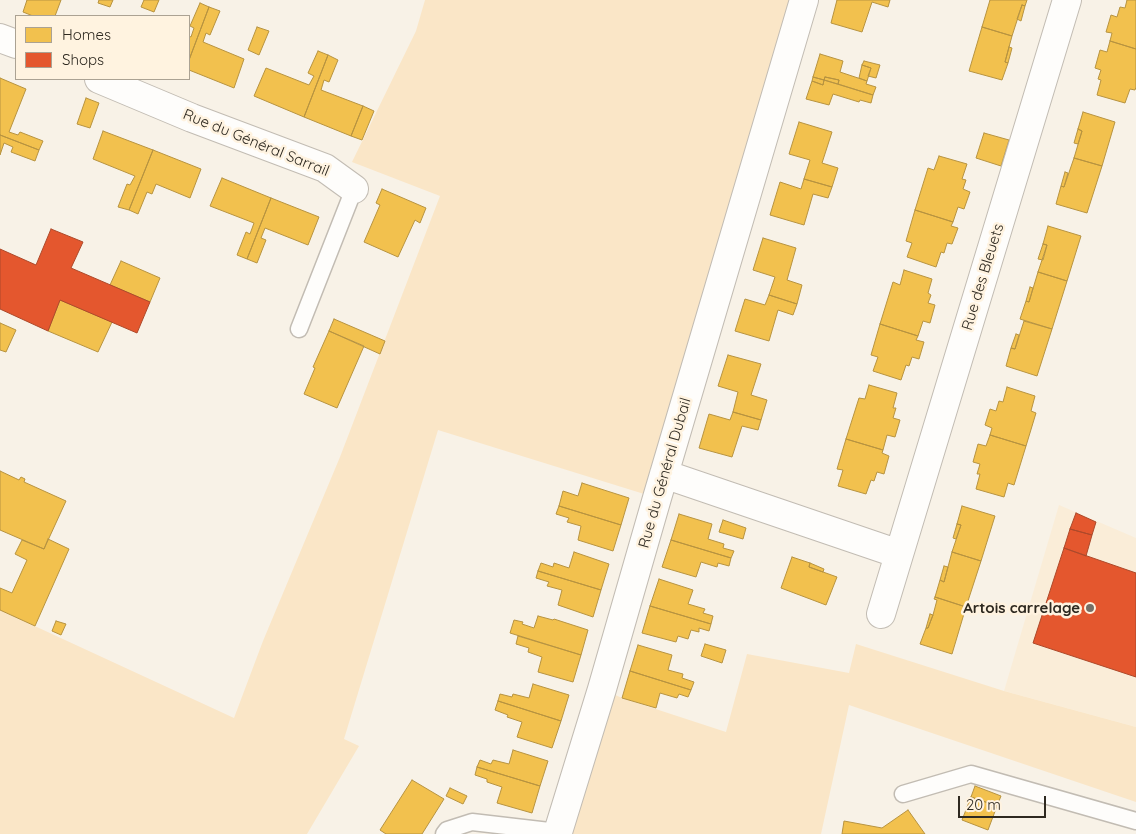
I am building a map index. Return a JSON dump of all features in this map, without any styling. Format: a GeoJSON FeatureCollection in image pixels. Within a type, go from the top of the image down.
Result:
{"type":"FeatureCollection","features":[{"type":"Feature","properties":{"kind":"street","name":"Rue du Général Dubail"},"geometry":{"type":"LineString","coordinates":[[558,832],[602,689],[804,0]]}},
{"type":"Feature","properties":{"kind":"street","name":"Rue des Bleuets"},"geometry":{"type":"LineString","coordinates":[[881,614],[1067,0]]}},
{"type":"Feature","properties":{"kind":"street"},"geometry":{"type":"LineString","coordinates":[[0,38],[15,44]]}},
{"type":"Feature","properties":{"kind":"street","name":"Rue du Général Sarrail"},"geometry":{"type":"LineString","coordinates":[[101,80],[192,118],[324,168],[354,189]]}},
{"type":"Feature","properties":{"kind":"street"},"geometry":{"type":"LineString","coordinates":[[664,474],[899,554]]}},
{"type":"Feature","properties":{"kind":"lane","name":"Rue du Général Sarrail"},"geometry":{"type":"LineString","coordinates":[[299,329],[354,189]]}},
{"type":"Feature","properties":{"kind":"lane"},"geometry":{"type":"LineString","coordinates":[[903,794],[971,774],[1136,821]]}},
{"type":"Feature","properties":{"kind":"lane","name":"Rue du Général Dubail"},"geometry":{"type":"LineString","coordinates":[[444,834],[447,830],[472,822],[558,832]]}},
{"type":"Feature","properties":{"kind":"shaded area"},"geometry":{"type":"Polygon","coordinates":[[[425,0],[804,0],[657,498],[438,430],[344,739],[359,746],[307,834],[0,834],[0,610],[234,718],[263,641],[340,457],[440,196],[352,162],[416,31],[425,0]]]}},
{"type":"Feature","properties":{"kind":"shaded area"},"geometry":{"type":"Polygon","coordinates":[[[1059,505],[1136,538],[1136,727],[1004,691],[1059,505]]]}},
{"type":"Feature","properties":{"kind":"shaded area"},"geometry":{"type":"Polygon","coordinates":[[[856,644],[1004,691],[1136,727],[1136,802],[849,705],[821,834],[558,834],[602,689],[622,698],[726,732],[747,654],[849,673],[856,644]]]}},
{"type":"Feature","properties":{"kind":"building: Homes"},"geometry":{"type":"Polygon","coordinates":[[[27,0],[61,0],[55,15],[30,15],[23,12],[27,0]]]}},
{"type":"Feature","properties":{"kind":"building: Homes"},"geometry":{"type":"Polygon","coordinates":[[[99,0],[113,0],[110,7],[98,3],[99,0]]]}},
{"type":"Feature","properties":{"kind":"building: Homes"},"geometry":{"type":"Polygon","coordinates":[[[144,0],[159,0],[154,12],[141,7],[144,0]]]}},
{"type":"Feature","properties":{"kind":"building: Homes"},"geometry":{"type":"Polygon","coordinates":[[[837,0],[890,0],[888,7],[872,2],[862,32],[831,23],[837,0]]]}},
{"type":"Feature","properties":{"kind":"building: Homes"},"geometry":{"type":"Polygon","coordinates":[[[990,0],[1027,0],[1025,6],[1022,5],[1012,36],[982,27],[990,0]]]}},
{"type":"Feature","properties":{"kind":"building: Homes"},"geometry":{"type":"Polygon","coordinates":[[[1127,0],[1136,0],[1136,49],[1110,41],[1112,33],[1106,32],[1111,15],[1117,17],[1120,7],[1125,8],[1127,0]]]}},
{"type":"Feature","properties":{"kind":"building: Homes"},"geometry":{"type":"Polygon","coordinates":[[[200,3],[209,7],[190,57],[190,36],[194,28],[190,26],[200,3]]]}},
{"type":"Feature","properties":{"kind":"building: Homes"},"geometry":{"type":"Polygon","coordinates":[[[1022,5],[1025,6],[1021,21],[1017,19],[1022,5]]]}},
{"type":"Feature","properties":{"kind":"building: Homes"},"geometry":{"type":"Polygon","coordinates":[[[209,7],[220,11],[210,35],[206,33],[203,42],[244,59],[234,88],[190,70],[190,57],[209,7]]]}},
{"type":"Feature","properties":{"kind":"building: Homes"},"geometry":{"type":"Polygon","coordinates":[[[257,27],[269,31],[259,55],[248,50],[257,27]]]}},
{"type":"Feature","properties":{"kind":"building: Homes"},"geometry":{"type":"Polygon","coordinates":[[[982,27],[1012,36],[1005,62],[1008,63],[1002,80],[969,71],[982,27]]]}},
{"type":"Feature","properties":{"kind":"building: Homes"},"geometry":{"type":"Polygon","coordinates":[[[1110,41],[1136,49],[1136,87],[1135,90],[1130,89],[1125,103],[1097,95],[1101,80],[1098,79],[1101,70],[1095,68],[1100,50],[1107,52],[1110,41]]]}},
{"type":"Feature","properties":{"kind":"building: Homes"},"geometry":{"type":"Polygon","coordinates":[[[1009,47],[1012,48],[1008,63],[1005,62],[1009,47]]]}},
{"type":"Feature","properties":{"kind":"building: Homes"},"geometry":{"type":"Polygon","coordinates":[[[318,51],[328,55],[304,117],[254,96],[266,68],[309,85],[314,76],[308,73],[318,51]]]}},
{"type":"Feature","properties":{"kind":"building: Homes"},"geometry":{"type":"Polygon","coordinates":[[[820,54],[843,61],[840,72],[867,81],[866,84],[876,87],[873,95],[838,84],[839,80],[825,77],[824,80],[813,77],[820,54]]]}},
{"type":"Feature","properties":{"kind":"building: Homes"},"geometry":{"type":"Polygon","coordinates":[[[328,55],[338,60],[329,82],[324,80],[321,90],[363,106],[351,136],[304,117],[328,55]]]}},
{"type":"Feature","properties":{"kind":"building: Homes"},"geometry":{"type":"Polygon","coordinates":[[[864,61],[880,65],[876,78],[868,76],[871,68],[862,65],[864,61]]]}},
{"type":"Feature","properties":{"kind":"building: Homes"},"geometry":{"type":"Polygon","coordinates":[[[862,65],[871,68],[867,81],[859,78],[862,65]]]}},
{"type":"Feature","properties":{"kind":"building: Homes"},"geometry":{"type":"Polygon","coordinates":[[[813,77],[824,80],[823,85],[812,81],[813,77]]]}},
{"type":"Feature","properties":{"kind":"building: Homes"},"geometry":{"type":"Polygon","coordinates":[[[825,77],[839,80],[838,84],[824,80],[825,77]]]}},
{"type":"Feature","properties":{"kind":"building: Homes"},"geometry":{"type":"Polygon","coordinates":[[[0,78],[26,89],[9,132],[18,135],[20,132],[43,141],[39,150],[0,135],[0,78]]]}},
{"type":"Feature","properties":{"kind":"building: Homes"},"geometry":{"type":"Polygon","coordinates":[[[824,80],[873,95],[871,103],[860,100],[859,102],[833,94],[829,105],[806,99],[812,81],[823,85],[824,80]]]}},
{"type":"Feature","properties":{"kind":"building: Homes"},"geometry":{"type":"Polygon","coordinates":[[[86,98],[99,103],[90,128],[77,124],[86,98]]]}},
{"type":"Feature","properties":{"kind":"building: Homes"},"geometry":{"type":"Polygon","coordinates":[[[363,106],[374,111],[362,140],[351,136],[363,106]]]}},
{"type":"Feature","properties":{"kind":"building: Homes"},"geometry":{"type":"Polygon","coordinates":[[[1083,112],[1115,122],[1102,166],[1074,158],[1082,131],[1078,129],[1083,112]]]}},
{"type":"Feature","properties":{"kind":"building: Homes"},"geometry":{"type":"Polygon","coordinates":[[[799,122],[832,132],[822,163],[838,168],[832,187],[804,179],[810,160],[789,154],[799,122]]]}},
{"type":"Feature","properties":{"kind":"building: Homes"},"geometry":{"type":"Polygon","coordinates":[[[1078,129],[1082,131],[1078,144],[1074,143],[1078,129]]]}},
{"type":"Feature","properties":{"kind":"building: Homes"},"geometry":{"type":"Polygon","coordinates":[[[103,131],[153,150],[129,210],[118,207],[127,184],[130,185],[135,176],[93,159],[103,131]]]}},
{"type":"Feature","properties":{"kind":"building: Homes"},"geometry":{"type":"Polygon","coordinates":[[[984,133],[1009,140],[1001,166],[976,158],[984,133]]]}},
{"type":"Feature","properties":{"kind":"building: Homes"},"geometry":{"type":"Polygon","coordinates":[[[0,135],[39,150],[35,161],[11,152],[13,147],[4,143],[0,155],[0,135]]]}},
{"type":"Feature","properties":{"kind":"building: Homes"},"geometry":{"type":"Polygon","coordinates":[[[153,150],[201,169],[190,198],[156,184],[152,194],[147,192],[138,214],[129,210],[153,150]]]}},
{"type":"Feature","properties":{"kind":"building: Homes"},"geometry":{"type":"Polygon","coordinates":[[[939,156],[967,164],[962,179],[966,180],[963,189],[970,192],[964,209],[958,207],[953,222],[915,210],[928,168],[934,170],[939,156]]]}},
{"type":"Feature","properties":{"kind":"building: Homes"},"geometry":{"type":"Polygon","coordinates":[[[1074,158],[1102,166],[1087,213],[1056,204],[1061,186],[1064,187],[1074,158]]]}},
{"type":"Feature","properties":{"kind":"building: Homes"},"geometry":{"type":"Polygon","coordinates":[[[1065,172],[1068,173],[1064,187],[1061,186],[1065,172]]]}},
{"type":"Feature","properties":{"kind":"building: Homes"},"geometry":{"type":"Polygon","coordinates":[[[222,178],[271,198],[247,259],[237,255],[246,232],[250,234],[254,223],[210,206],[222,178]]]}},
{"type":"Feature","properties":{"kind":"building: Homes"},"geometry":{"type":"Polygon","coordinates":[[[804,179],[832,187],[828,198],[813,194],[804,225],[770,215],[780,182],[801,189],[804,179]]]}},
{"type":"Feature","properties":{"kind":"building: Homes"},"geometry":{"type":"Polygon","coordinates":[[[382,189],[426,208],[420,223],[415,220],[398,257],[364,242],[380,205],[376,203],[382,189]]]}},
{"type":"Feature","properties":{"kind":"building: Homes"},"geometry":{"type":"Polygon","coordinates":[[[271,198],[319,217],[308,245],[265,228],[261,238],[266,240],[257,263],[247,259],[271,198]]]}},
{"type":"Feature","properties":{"kind":"building: Homes"},"geometry":{"type":"Polygon","coordinates":[[[915,210],[953,222],[951,226],[958,228],[952,244],[947,243],[944,253],[941,252],[936,267],[907,257],[912,243],[906,241],[915,210]]]}},
{"type":"Feature","properties":{"kind":"building: Homes"},"geometry":{"type":"Polygon","coordinates":[[[1048,226],[1081,236],[1067,281],[1038,272],[1047,245],[1043,244],[1048,226]]]}},
{"type":"Feature","properties":{"kind":"building: Homes"},"geometry":{"type":"Polygon","coordinates":[[[763,238],[796,248],[787,280],[802,285],[797,304],[769,295],[775,277],[753,270],[763,238]]]}},
{"type":"Feature","properties":{"kind":"building: Homes"},"geometry":{"type":"Polygon","coordinates":[[[1043,244],[1047,245],[1043,260],[1038,259],[1043,244]]]}},
{"type":"Feature","properties":{"kind":"building: Homes"},"geometry":{"type":"Polygon","coordinates":[[[121,261],[160,278],[150,302],[110,285],[121,261]]]}},
{"type":"Feature","properties":{"kind":"building: Homes"},"geometry":{"type":"Polygon","coordinates":[[[904,270],[932,279],[928,293],[931,295],[928,303],[935,305],[930,323],[923,321],[918,336],[880,324],[893,282],[900,285],[904,270]]]}},
{"type":"Feature","properties":{"kind":"building: Homes"},"geometry":{"type":"Polygon","coordinates":[[[1038,272],[1067,281],[1052,329],[1020,319],[1026,301],[1029,302],[1038,272]]]}},
{"type":"Feature","properties":{"kind":"building: Homes"},"geometry":{"type":"Polygon","coordinates":[[[1030,287],[1033,288],[1029,302],[1026,301],[1030,287]]]}},
{"type":"Feature","properties":{"kind":"building: Homes"},"geometry":{"type":"Polygon","coordinates":[[[769,295],[797,304],[793,315],[778,310],[769,341],[735,331],[745,299],[765,305],[769,295]]]}},
{"type":"Feature","properties":{"kind":"building: Homes"},"geometry":{"type":"Polygon","coordinates":[[[60,300],[112,322],[98,352],[48,331],[60,300]]]}},
{"type":"Feature","properties":{"kind":"building: Homes"},"geometry":{"type":"Polygon","coordinates":[[[334,319],[385,341],[380,354],[329,331],[334,319]]]}},
{"type":"Feature","properties":{"kind":"building: Homes"},"geometry":{"type":"Polygon","coordinates":[[[1024,321],[1052,329],[1037,376],[1006,366],[1011,348],[1015,349],[1024,321]]]}},
{"type":"Feature","properties":{"kind":"building: Homes"},"geometry":{"type":"Polygon","coordinates":[[[0,323],[16,330],[6,352],[0,350],[0,323]]]}},
{"type":"Feature","properties":{"kind":"building: Homes"},"geometry":{"type":"Polygon","coordinates":[[[880,324],[918,336],[916,340],[924,342],[919,359],[912,357],[909,366],[906,365],[901,380],[873,371],[878,357],[871,355],[880,324]]]}},
{"type":"Feature","properties":{"kind":"building: Homes"},"geometry":{"type":"Polygon","coordinates":[[[329,331],[364,346],[337,408],[304,394],[315,368],[313,367],[329,331]]]}},
{"type":"Feature","properties":{"kind":"building: Homes"},"geometry":{"type":"Polygon","coordinates":[[[1016,334],[1019,335],[1015,349],[1011,348],[1016,334]]]}},
{"type":"Feature","properties":{"kind":"building: Homes"},"geometry":{"type":"Polygon","coordinates":[[[728,355],[761,364],[751,395],[767,400],[761,420],[733,412],[738,392],[718,386],[728,355]]]}},
{"type":"Feature","properties":{"kind":"building: Homes"},"geometry":{"type":"Polygon","coordinates":[[[869,385],[897,393],[893,408],[896,408],[893,418],[900,420],[895,437],[887,435],[883,450],[846,439],[859,398],[865,399],[869,385]]]}},
{"type":"Feature","properties":{"kind":"building: Homes"},"geometry":{"type":"Polygon","coordinates":[[[1007,387],[1035,396],[1031,411],[1036,413],[1026,446],[990,435],[992,428],[985,425],[990,409],[996,411],[999,401],[1003,402],[1007,387]]]}},
{"type":"Feature","properties":{"kind":"building: Homes"},"geometry":{"type":"Polygon","coordinates":[[[733,412],[761,420],[758,430],[742,426],[732,457],[699,448],[709,414],[730,420],[733,412]]]}},
{"type":"Feature","properties":{"kind":"building: Homes"},"geometry":{"type":"Polygon","coordinates":[[[990,435],[1026,446],[1014,485],[1008,483],[1004,497],[976,489],[980,474],[977,474],[980,464],[973,462],[978,444],[986,446],[990,435]]]}},
{"type":"Feature","properties":{"kind":"building: Homes"},"geometry":{"type":"Polygon","coordinates":[[[846,439],[883,450],[882,453],[889,456],[884,474],[877,472],[874,481],[871,480],[866,494],[838,486],[843,470],[837,469],[846,439]]]}},
{"type":"Feature","properties":{"kind":"building: Homes"},"geometry":{"type":"Polygon","coordinates":[[[0,471],[19,480],[21,477],[25,479],[24,482],[66,501],[44,549],[0,530],[0,471]]]}},
{"type":"Feature","properties":{"kind":"building: Homes"},"geometry":{"type":"Polygon","coordinates":[[[582,483],[629,498],[621,525],[559,506],[563,491],[578,496],[582,483]]]}},
{"type":"Feature","properties":{"kind":"building: Homes"},"geometry":{"type":"Polygon","coordinates":[[[559,506],[621,525],[613,551],[578,540],[581,526],[567,522],[569,518],[556,514],[559,506]]]}},
{"type":"Feature","properties":{"kind":"building: Homes"},"geometry":{"type":"Polygon","coordinates":[[[962,506],[995,516],[981,561],[952,552],[961,525],[957,524],[962,506]]]}},
{"type":"Feature","properties":{"kind":"building: Homes"},"geometry":{"type":"Polygon","coordinates":[[[679,514],[712,524],[708,539],[724,544],[723,548],[734,551],[731,558],[671,540],[679,514]]]}},
{"type":"Feature","properties":{"kind":"building: Homes"},"geometry":{"type":"Polygon","coordinates":[[[723,520],[746,528],[743,539],[719,532],[723,520]]]}},
{"type":"Feature","properties":{"kind":"building: Homes"},"geometry":{"type":"Polygon","coordinates":[[[957,524],[961,525],[956,539],[953,538],[957,524]]]}},
{"type":"Feature","properties":{"kind":"building: Homes"},"geometry":{"type":"Polygon","coordinates":[[[48,539],[69,549],[35,626],[0,610],[0,588],[12,593],[27,560],[15,554],[22,540],[44,549],[48,539]]]}},
{"type":"Feature","properties":{"kind":"building: Homes"},"geometry":{"type":"Polygon","coordinates":[[[671,540],[731,558],[729,566],[718,563],[717,567],[701,562],[696,577],[662,567],[671,540]]]}},
{"type":"Feature","properties":{"kind":"building: Homes"},"geometry":{"type":"Polygon","coordinates":[[[574,552],[609,564],[601,590],[538,571],[541,563],[553,567],[554,563],[569,568],[574,552]]]}},
{"type":"Feature","properties":{"kind":"building: Homes"},"geometry":{"type":"Polygon","coordinates":[[[952,552],[981,561],[966,607],[935,597],[940,580],[944,582],[952,552]]]}},
{"type":"Feature","properties":{"kind":"building: Homes"},"geometry":{"type":"Polygon","coordinates":[[[792,557],[810,563],[809,567],[837,577],[826,605],[781,588],[792,557]]]}},
{"type":"Feature","properties":{"kind":"building: Homes"},"geometry":{"type":"Polygon","coordinates":[[[810,563],[824,569],[823,572],[809,567],[810,563]]]}},
{"type":"Feature","properties":{"kind":"building: Homes"},"geometry":{"type":"Polygon","coordinates":[[[944,566],[948,567],[944,582],[940,580],[944,566]]]}},
{"type":"Feature","properties":{"kind":"building: Homes"},"geometry":{"type":"Polygon","coordinates":[[[538,571],[601,590],[593,617],[558,605],[562,590],[547,586],[549,582],[536,578],[538,571]]]}},
{"type":"Feature","properties":{"kind":"building: Homes"},"geometry":{"type":"Polygon","coordinates":[[[659,579],[693,590],[688,604],[705,609],[703,613],[713,616],[711,624],[650,606],[659,579]]]}},
{"type":"Feature","properties":{"kind":"building: Homes"},"geometry":{"type":"Polygon","coordinates":[[[935,597],[966,607],[952,654],[920,644],[933,615],[937,600],[934,599],[935,597]]]}},
{"type":"Feature","properties":{"kind":"building: Homes"},"geometry":{"type":"Polygon","coordinates":[[[650,606],[711,624],[709,631],[699,628],[699,632],[691,630],[688,639],[678,636],[676,642],[642,633],[650,606]]]}},
{"type":"Feature","properties":{"kind":"building: Homes"},"geometry":{"type":"Polygon","coordinates":[[[930,614],[933,615],[928,628],[926,628],[930,614]]]}},
{"type":"Feature","properties":{"kind":"building: Homes"},"geometry":{"type":"Polygon","coordinates":[[[538,616],[588,630],[581,655],[510,633],[514,620],[534,628],[538,616]]]}},
{"type":"Feature","properties":{"kind":"building: Homes"},"geometry":{"type":"Polygon","coordinates":[[[56,621],[66,624],[61,635],[52,631],[56,621]]]}},
{"type":"Feature","properties":{"kind":"building: Homes"},"geometry":{"type":"Polygon","coordinates":[[[518,636],[581,655],[573,682],[538,672],[542,657],[528,652],[529,648],[516,644],[518,636]]]}},
{"type":"Feature","properties":{"kind":"building: Homes"},"geometry":{"type":"Polygon","coordinates":[[[705,644],[726,650],[722,663],[701,656],[705,644]]]}},
{"type":"Feature","properties":{"kind":"building: Homes"},"geometry":{"type":"Polygon","coordinates":[[[638,645],[672,655],[668,670],[683,674],[682,678],[694,682],[691,690],[630,671],[638,645]]]}},
{"type":"Feature","properties":{"kind":"building: Homes"},"geometry":{"type":"Polygon","coordinates":[[[630,671],[691,690],[688,697],[679,694],[677,698],[660,693],[656,708],[622,698],[630,671]]]}},
{"type":"Feature","properties":{"kind":"building: Homes"},"geometry":{"type":"Polygon","coordinates":[[[533,684],[569,695],[561,721],[498,701],[500,694],[512,697],[513,694],[529,698],[533,684]]]}},
{"type":"Feature","properties":{"kind":"building: Homes"},"geometry":{"type":"Polygon","coordinates":[[[498,701],[561,721],[552,748],[517,737],[522,722],[507,717],[508,715],[495,710],[498,701]]]}},
{"type":"Feature","properties":{"kind":"building: Homes"},"geometry":{"type":"Polygon","coordinates":[[[513,750],[548,761],[540,786],[477,767],[480,760],[491,764],[493,760],[509,764],[513,750]]]}},
{"type":"Feature","properties":{"kind":"building: Homes"},"geometry":{"type":"Polygon","coordinates":[[[477,767],[540,786],[532,813],[497,803],[502,787],[487,782],[487,779],[475,775],[477,767]]]}},
{"type":"Feature","properties":{"kind":"building: Homes"},"geometry":{"type":"Polygon","coordinates":[[[412,780],[444,799],[422,834],[386,834],[380,830],[412,780]]]}},
{"type":"Feature","properties":{"kind":"building: Homes"},"geometry":{"type":"Polygon","coordinates":[[[975,786],[1001,796],[997,806],[971,797],[975,786]]]}},
{"type":"Feature","properties":{"kind":"building: Homes"},"geometry":{"type":"Polygon","coordinates":[[[450,788],[467,796],[463,804],[446,796],[450,788]]]}},
{"type":"Feature","properties":{"kind":"building: Homes"},"geometry":{"type":"Polygon","coordinates":[[[971,797],[997,806],[988,830],[962,820],[971,797]]]}},
{"type":"Feature","properties":{"kind":"building: Homes"},"geometry":{"type":"Polygon","coordinates":[[[908,810],[925,834],[842,834],[844,821],[882,828],[908,810]]]}},
{"type":"Feature","properties":{"kind":"building: Shops"},"geometry":{"type":"Polygon","coordinates":[[[51,229],[83,242],[71,268],[150,302],[137,333],[60,300],[48,331],[0,309],[0,249],[36,265],[51,229]]]}},
{"type":"Feature","properties":{"kind":"building: Shops"},"geometry":{"type":"Polygon","coordinates":[[[1076,513],[1096,522],[1092,535],[1070,529],[1076,513]]]}},
{"type":"Feature","properties":{"kind":"building: Shops"},"geometry":{"type":"Polygon","coordinates":[[[1070,529],[1092,535],[1086,556],[1064,548],[1070,529]]]}},
{"type":"Feature","properties":{"kind":"building: Shops","name":"Artois carrelage"},"geometry":{"type":"Polygon","coordinates":[[[1064,548],[1136,573],[1136,677],[1033,643],[1064,548]]]}},
{"type":"Feature","properties":{"kind":"place","name":"Artois carrelage"},"geometry":{"type":"Point","coordinates":[1090,608]}}]}
